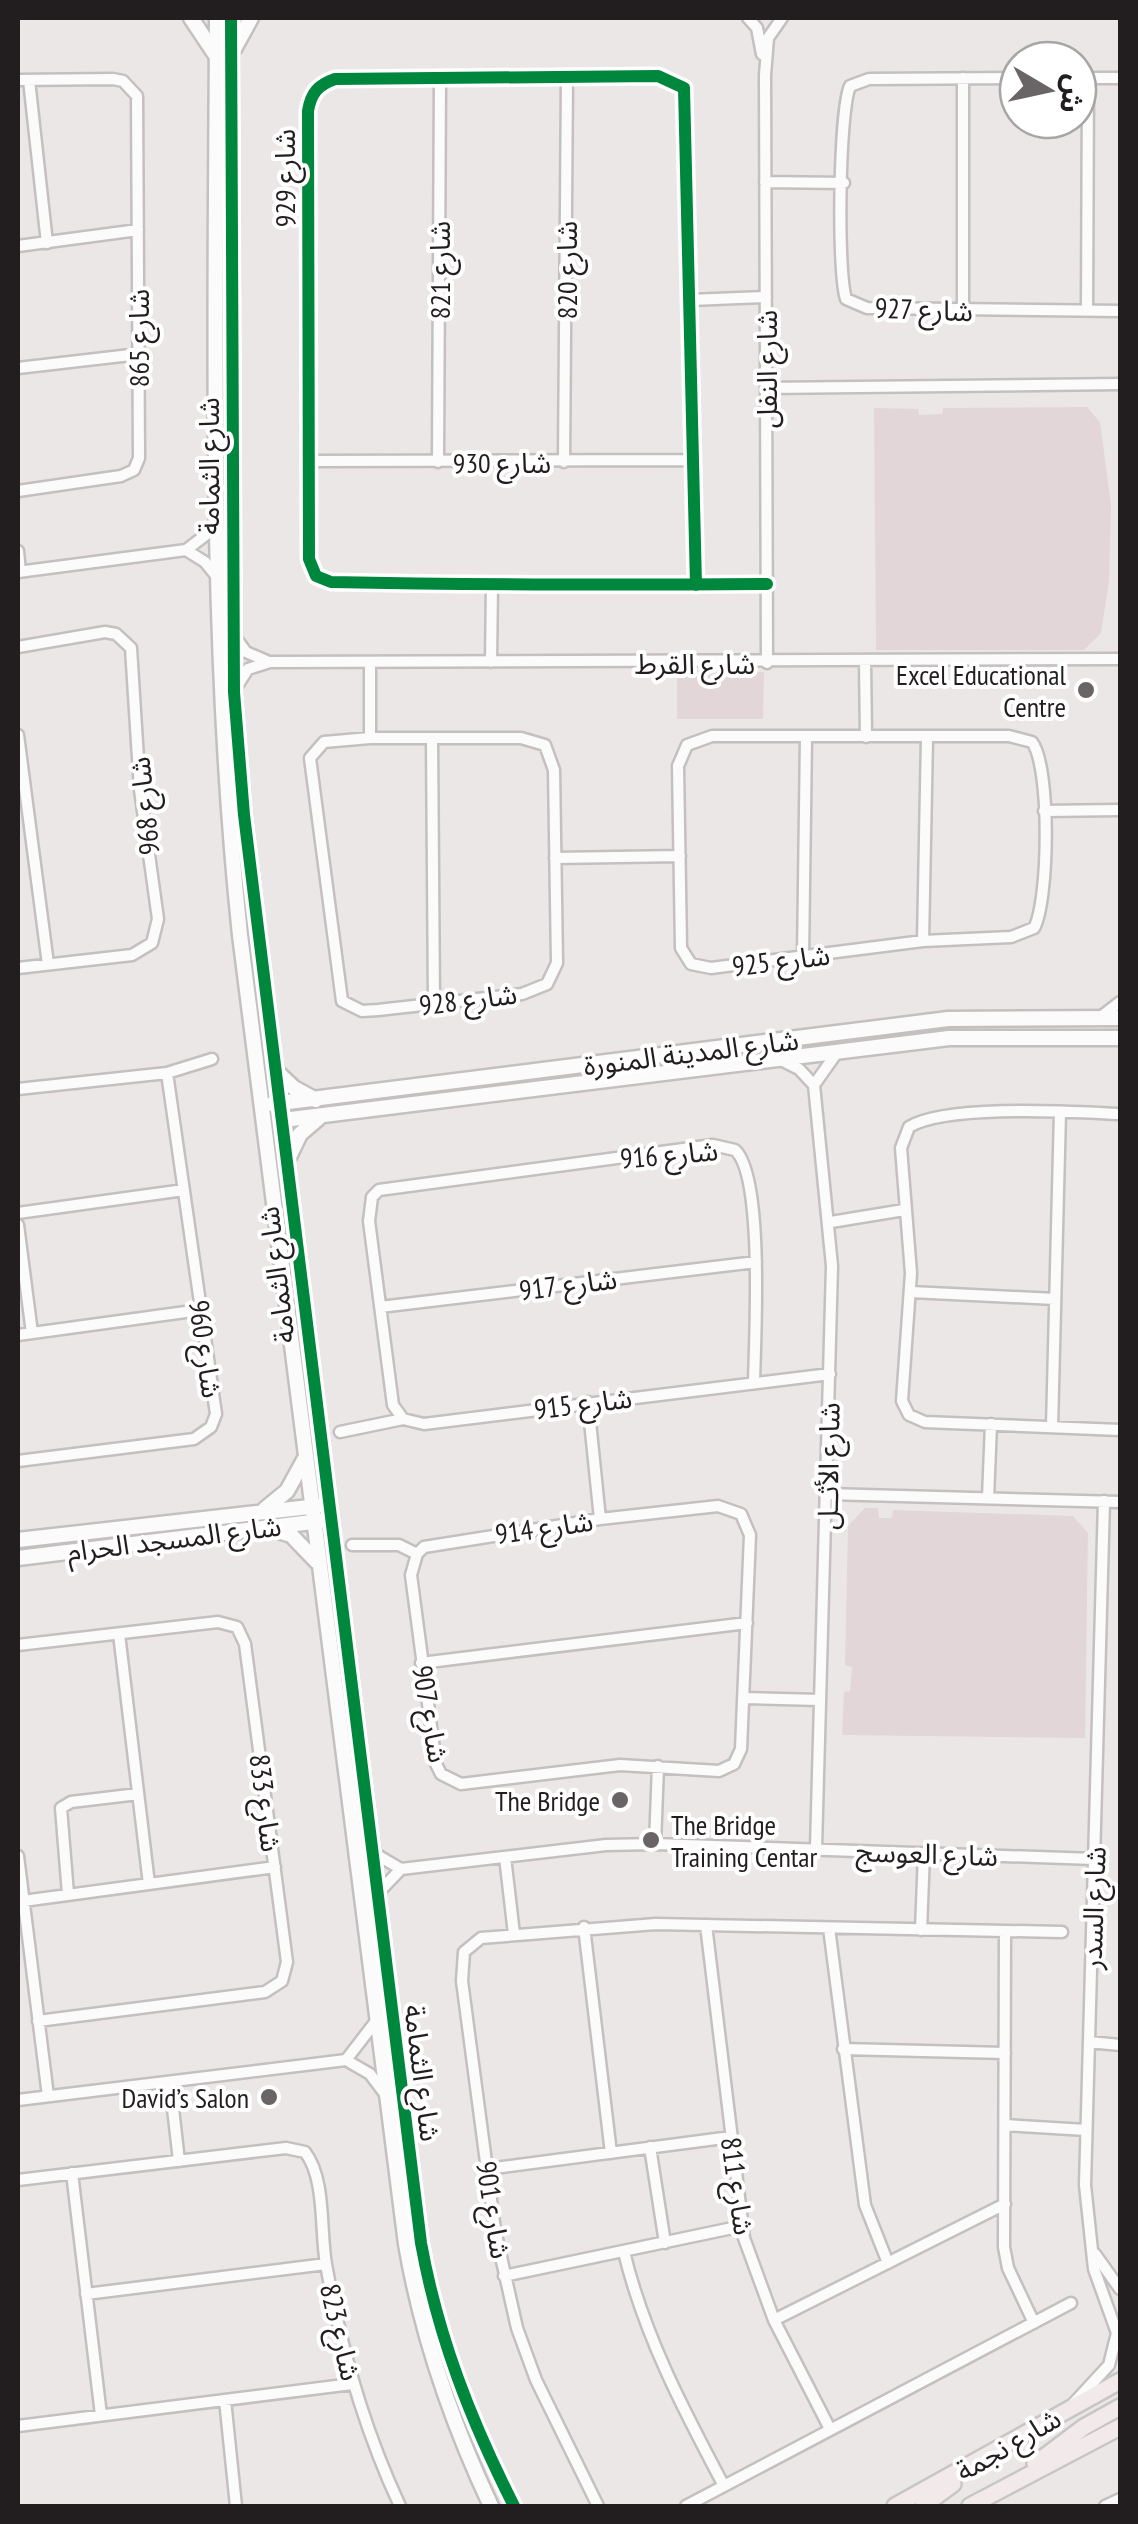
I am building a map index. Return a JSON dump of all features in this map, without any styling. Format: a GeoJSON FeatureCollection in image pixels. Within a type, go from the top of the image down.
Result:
{"type":"FeatureCollection","features":[{"type":"Feature","properties":{"kind":"main road","name":"شارع نجمة"},"geometry":{"type":"LineString","coordinates":[[894,2506],[993,2455],[1120,2380]]}},
{"type":"Feature","properties":{"kind":"main road"},"geometry":{"type":"LineString","coordinates":[[1000,2491],[1084,2427],[1120,2407]]}},
{"type":"Feature","properties":{"kind":"main road","name":"شارع نجمة"},"geometry":{"type":"LineString","coordinates":[[970,2506],[1120,2427]]}},
{"type":"Feature","properties":{"kind":"main road"},"geometry":{"type":"LineString","coordinates":[[923,2506],[993,2455]]}},
{"type":"Feature","properties":{"kind":"street"},"geometry":{"type":"LineString","coordinates":[[192,18],[223,66]]}},
{"type":"Feature","properties":{"kind":"street","name":"شارع الثمامة"},"geometry":{"type":"LineString","coordinates":[[217,18],[223,66],[234,692],[276,1070],[274,1108],[306,1455],[321,1515],[320,1566],[406,2244],[422,2324],[448,2411],[491,2506]]}},
{"type":"Feature","properties":{"kind":"street","name":"شارع الثمامة"},"geometry":{"type":"LineString","coordinates":[[231,18],[223,66],[220,581],[225,778],[240,934],[287,1160],[321,1515],[350,1687],[428,2284],[465,2405],[514,2506]]}},
{"type":"Feature","properties":{"kind":"street"},"geometry":{"type":"LineString","coordinates":[[223,66],[251,18]]}},
{"type":"Feature","properties":{"kind":"street","name":"شارع النفل"},"geometry":{"type":"LineString","coordinates":[[748,18],[758,30],[765,74]]}},
{"type":"Feature","properties":{"kind":"street","name":"شارع النفل"},"geometry":{"type":"LineString","coordinates":[[767,663],[765,74],[768,38],[782,18]]}},
{"type":"Feature","properties":{"kind":"street","name":"شارع 929"},"geometry":{"type":"LineString","coordinates":[[696,585],[684,88],[658,76],[335,79],[315,90],[310,100],[309,559],[316,576],[332,582],[492,586],[696,585],[767,584]]}},
{"type":"Feature","properties":{"kind":"street","name":"شارع 821"},"geometry":{"type":"LineString","coordinates":[[438,462],[440,78]]}},
{"type":"Feature","properties":{"kind":"street","name":"شارع 820"},"geometry":{"type":"LineString","coordinates":[[564,462],[567,78]]}},
{"type":"Feature","properties":{"kind":"street"},"geometry":{"type":"LineString","coordinates":[[962,312],[963,78]]}},
{"type":"Feature","properties":{"kind":"street","name":"شارع 927"},"geometry":{"type":"LineString","coordinates":[[998,78],[870,79],[850,86],[844,98],[842,271],[846,299],[868,308],[1120,311]]}},
{"type":"Feature","properties":{"kind":"street","name":"شارع 865"},"geometry":{"type":"LineString","coordinates":[[18,490],[121,476],[134,470],[139,458],[139,106],[132,87],[112,79],[23,80]]}},
{"type":"Feature","properties":{"kind":"street"},"geometry":{"type":"LineString","coordinates":[[23,80],[47,242]]}},
{"type":"Feature","properties":{"kind":"street"},"geometry":{"type":"LineString","coordinates":[[1084,140],[1088,311]]}},
{"type":"Feature","properties":{"kind":"street"},"geometry":{"type":"LineString","coordinates":[[765,182],[844,183]]}},
{"type":"Feature","properties":{"kind":"street"},"geometry":{"type":"LineString","coordinates":[[18,246],[138,230]]}},
{"type":"Feature","properties":{"kind":"street"},"geometry":{"type":"LineString","coordinates":[[690,300],[766,298]]}},
{"type":"Feature","properties":{"kind":"street"},"geometry":{"type":"LineString","coordinates":[[18,368],[138,354]]}},
{"type":"Feature","properties":{"kind":"street"},"geometry":{"type":"LineString","coordinates":[[766,388],[1120,384]]}},
{"type":"Feature","properties":{"kind":"street","name":"شارع 930"},"geometry":{"type":"LineString","coordinates":[[310,461],[694,460]]}},
{"type":"Feature","properties":{"kind":"street"},"geometry":{"type":"LineString","coordinates":[[18,551],[19,572],[186,550],[207,534],[220,512]]}},
{"type":"Feature","properties":{"kind":"street"},"geometry":{"type":"LineString","coordinates":[[186,550],[205,562],[220,581]]}},
{"type":"Feature","properties":{"kind":"street"},"geometry":{"type":"LineString","coordinates":[[491,662],[492,586]]}},
{"type":"Feature","properties":{"kind":"street","name":"شارع 968"},"geometry":{"type":"LineString","coordinates":[[18,647],[105,632],[125,640],[134,658],[138,769],[158,930],[152,943],[132,955],[18,968]]}},
{"type":"Feature","properties":{"kind":"street"},"geometry":{"type":"LineString","coordinates":[[234,635],[246,652],[270,662]]}},
{"type":"Feature","properties":{"kind":"street","name":"شارع القرط"},"geometry":{"type":"LineString","coordinates":[[270,662],[1120,659]]}},
{"type":"Feature","properties":{"kind":"street"},"geometry":{"type":"LineString","coordinates":[[234,692],[248,669],[270,662]]}},
{"type":"Feature","properties":{"kind":"street"},"geometry":{"type":"LineString","coordinates":[[865,662],[866,738]]}},
{"type":"Feature","properties":{"kind":"street"},"geometry":{"type":"LineString","coordinates":[[370,663],[370,738]]}},
{"type":"Feature","properties":{"kind":"street"},"geometry":{"type":"LineString","coordinates":[[18,735],[48,964]]}},
{"type":"Feature","properties":{"kind":"street","name":"شارع 925"},"geometry":{"type":"LineString","coordinates":[[712,736],[928,738],[1009,736],[1032,742],[1042,762],[1044,811],[1042,906],[1034,928],[1011,938],[923,941],[712,968],[691,964],[681,948],[678,766],[688,744],[712,736]]}},
{"type":"Feature","properties":{"kind":"street","name":"شارع 928"},"geometry":{"type":"LineString","coordinates":[[370,738],[521,738],[545,744],[554,770],[556,963],[547,984],[522,994],[362,1011],[350,1007],[337,990],[310,758],[324,742],[370,738]]}},
{"type":"Feature","properties":{"kind":"street"},"geometry":{"type":"LineString","coordinates":[[432,738],[434,1003]]}},
{"type":"Feature","properties":{"kind":"street"},"geometry":{"type":"LineString","coordinates":[[803,957],[806,738]]}},
{"type":"Feature","properties":{"kind":"street"},"geometry":{"type":"LineString","coordinates":[[923,941],[928,738]]}},
{"type":"Feature","properties":{"kind":"street"},"geometry":{"type":"LineString","coordinates":[[1044,811],[1120,810]]}},
{"type":"Feature","properties":{"kind":"street"},"geometry":{"type":"LineString","coordinates":[[555,858],[680,856]]}},
{"type":"Feature","properties":{"kind":"street"},"geometry":{"type":"LineString","coordinates":[[1100,1017],[1120,1002]]}},
{"type":"Feature","properties":{"kind":"street","name":"شارع المدينة المنورة"},"geometry":{"type":"LineString","coordinates":[[319,1108],[948,1019],[1120,1018]]}},
{"type":"Feature","properties":{"kind":"street","name":"شارع المدينة المنورة"},"geometry":{"type":"LineString","coordinates":[[274,1108],[319,1108],[978,1036],[1120,1038]]}},
{"type":"Feature","properties":{"kind":"street"},"geometry":{"type":"LineString","coordinates":[[778,1059],[798,1068],[814,1085],[838,1050]]}},
{"type":"Feature","properties":{"kind":"street"},"geometry":{"type":"LineString","coordinates":[[18,1090],[167,1073],[212,1059]]}},
{"type":"Feature","properties":{"kind":"street"},"geometry":{"type":"LineString","coordinates":[[276,1070],[319,1108],[287,1160]]}},
{"type":"Feature","properties":{"kind":"street","name":"شارع 960"},"geometry":{"type":"LineString","coordinates":[[18,1462],[204,1435],[216,1414],[167,1073]]}},
{"type":"Feature","properties":{"kind":"street","name":"شارع الأثــل"},"geometry":{"type":"LineString","coordinates":[[814,1085],[831,1222],[816,1848]]}},
{"type":"Feature","properties":{"kind":"street"},"geometry":{"type":"LineString","coordinates":[[1120,1114],[1060,1112],[932,1118],[909,1127],[902,1148],[911,1292],[904,1409],[925,1422],[1120,1430]]}},
{"type":"Feature","properties":{"kind":"street"},"geometry":{"type":"LineString","coordinates":[[1052,1427],[1060,1112]]}},
{"type":"Feature","properties":{"kind":"street","name":"شارع 916"},"geometry":{"type":"LineString","coordinates":[[380,1307],[368,1220],[372,1197],[388,1187],[724,1146],[735,1150],[747,1168],[756,1262],[754,1381]]}},
{"type":"Feature","properties":{"kind":"street"},"geometry":{"type":"LineString","coordinates":[[18,1213],[184,1190]]}},
{"type":"Feature","properties":{"kind":"street"},"geometry":{"type":"LineString","coordinates":[[831,1222],[904,1210]]}},
{"type":"Feature","properties":{"kind":"street"},"geometry":{"type":"LineString","coordinates":[[18,1225],[32,1333]]}},
{"type":"Feature","properties":{"kind":"street","name":"شارع 917"},"geometry":{"type":"LineString","coordinates":[[380,1307],[756,1262]]}},
{"type":"Feature","properties":{"kind":"street"},"geometry":{"type":"LineString","coordinates":[[911,1292],[1055,1299]]}},
{"type":"Feature","properties":{"kind":"street"},"geometry":{"type":"LineString","coordinates":[[380,1307],[393,1405],[404,1419]]}},
{"type":"Feature","properties":{"kind":"street"},"geometry":{"type":"LineString","coordinates":[[18,1336],[200,1310]]}},
{"type":"Feature","properties":{"kind":"street","name":"شارع 915"},"geometry":{"type":"LineString","coordinates":[[340,1432],[404,1419],[424,1424],[830,1374]]}},
{"type":"Feature","properties":{"kind":"street"},"geometry":{"type":"LineString","coordinates":[[588,1402],[600,1519]]}},
{"type":"Feature","properties":{"kind":"street"},"geometry":{"type":"LineString","coordinates":[[988,1498],[991,1424]]}},
{"type":"Feature","properties":{"kind":"street"},"geometry":{"type":"LineString","coordinates":[[265,1509],[292,1484],[306,1455]]}},
{"type":"Feature","properties":{"kind":"street"},"geometry":{"type":"LineString","coordinates":[[827,1494],[1120,1502]]}},
{"type":"Feature","properties":{"kind":"street","name":"شارع السدر"},"geometry":{"type":"LineString","coordinates":[[1072,2406],[1085,2387],[1102,2375],[1115,2350],[1117,2333],[1094,2268],[1086,2208],[1104,1501]]}},
{"type":"Feature","properties":{"kind":"street","name":"شارع 914"},"geometry":{"type":"LineString","coordinates":[[352,1545],[398,1545],[417,1554],[434,1542],[600,1519],[718,1506],[740,1514]]}},
{"type":"Feature","properties":{"kind":"street","name":"شارع المسجد الحرام"},"geometry":{"type":"LineString","coordinates":[[18,1540],[265,1509],[321,1515]]}},
{"type":"Feature","properties":{"kind":"street","name":"شارع 907"},"geometry":{"type":"LineString","coordinates":[[417,1554],[412,1575],[421,1663],[436,1764],[450,1781],[475,1784],[586,1767],[658,1766],[718,1771],[734,1764],[742,1749],[750,1534],[740,1514]]}},
{"type":"Feature","properties":{"kind":"street","name":"شارع المسجد الحرام"},"geometry":{"type":"LineString","coordinates":[[18,1558],[266,1527],[321,1515]]}},
{"type":"Feature","properties":{"kind":"street"},"geometry":{"type":"LineString","coordinates":[[266,1527],[290,1535],[320,1566]]}},
{"type":"Feature","properties":{"kind":"street","name":"شارع 833"},"geometry":{"type":"LineString","coordinates":[[38,2021],[265,1992],[282,1982],[287,1962],[245,1644],[237,1626],[218,1622],[119,1634]]}},
{"type":"Feature","properties":{"kind":"street"},"geometry":{"type":"LineString","coordinates":[[421,1663],[747,1623]]}},
{"type":"Feature","properties":{"kind":"street"},"geometry":{"type":"LineString","coordinates":[[18,1645],[119,1634],[149,1884]]}},
{"type":"Feature","properties":{"kind":"street"},"geometry":{"type":"LineString","coordinates":[[744,1698],[820,1700]]}},
{"type":"Feature","properties":{"kind":"street"},"geometry":{"type":"LineString","coordinates":[[654,1844],[658,1766]]}},
{"type":"Feature","properties":{"kind":"street"},"geometry":{"type":"LineString","coordinates":[[68,1894],[59,1822],[61,1808],[71,1802],[138,1794]]}},
{"type":"Feature","properties":{"kind":"street","name":"شارع العوسج"},"geometry":{"type":"LineString","coordinates":[[400,1870],[654,1844],[1094,1859]]}},
{"type":"Feature","properties":{"kind":"street"},"geometry":{"type":"LineString","coordinates":[[370,1850],[400,1870],[376,1896]]}},
{"type":"Feature","properties":{"kind":"street"},"geometry":{"type":"LineString","coordinates":[[921,1930],[924,1853]]}},
{"type":"Feature","properties":{"kind":"street"},"geometry":{"type":"LineString","coordinates":[[18,1856],[48,2096]]}},
{"type":"Feature","properties":{"kind":"street"},"geometry":{"type":"LineString","coordinates":[[505,1857],[514,1934]]}},
{"type":"Feature","properties":{"kind":"street"},"geometry":{"type":"LineString","coordinates":[[23,1900],[275,1867]]}},
{"type":"Feature","properties":{"kind":"street","name":"شارع 901"},"geometry":{"type":"LineString","coordinates":[[598,2506],[531,2367],[504,2276],[461,1965],[471,1944],[514,1934],[584,1928],[706,1925],[1062,1932]]}},
{"type":"Feature","properties":{"kind":"street","name":"شارع 811"},"geometry":{"type":"LineString","coordinates":[[706,1925],[742,2226],[774,2320],[830,2430]]}},
{"type":"Feature","properties":{"kind":"street"},"geometry":{"type":"LineString","coordinates":[[584,1928],[611,2153]]}},
{"type":"Feature","properties":{"kind":"street"},"geometry":{"type":"LineString","coordinates":[[830,1928],[865,2205],[888,2263]]}},
{"type":"Feature","properties":{"kind":"street"},"geometry":{"type":"LineString","coordinates":[[1005,1931],[1005,2258],[1034,2322]]}},
{"type":"Feature","properties":{"kind":"street"},"geometry":{"type":"LineString","coordinates":[[346,2060],[364,2042],[377,2018]]}},
{"type":"Feature","properties":{"kind":"street"},"geometry":{"type":"LineString","coordinates":[[1089,2042],[1120,2045]]}},
{"type":"Feature","properties":{"kind":"street"},"geometry":{"type":"LineString","coordinates":[[843,2048],[1006,2054]]}},
{"type":"Feature","properties":{"kind":"street"},"geometry":{"type":"LineString","coordinates":[[18,2100],[346,2060],[370,2074],[386,2096]]}},
{"type":"Feature","properties":{"kind":"street"},"geometry":{"type":"LineString","coordinates":[[18,2180],[179,2161],[170,2082]]}},
{"type":"Feature","properties":{"kind":"street"},"geometry":{"type":"LineString","coordinates":[[1005,2125],[1086,2130]]}},
{"type":"Feature","properties":{"kind":"street"},"geometry":{"type":"LineString","coordinates":[[487,2169],[731,2137]]}},
{"type":"Feature","properties":{"kind":"street","name":"شارع 823"},"geometry":{"type":"LineString","coordinates":[[179,2161],[286,2148],[305,2152],[314,2169],[326,2264],[352,2384],[375,2453],[400,2506]]}},
{"type":"Feature","properties":{"kind":"street"},"geometry":{"type":"LineString","coordinates":[[650,2148],[665,2243]]}},
{"type":"Feature","properties":{"kind":"street"},"geometry":{"type":"LineString","coordinates":[[72,2173],[101,2415]]}},
{"type":"Feature","properties":{"kind":"street"},"geometry":{"type":"LineString","coordinates":[[774,2320],[1005,2204]]}},
{"type":"Feature","properties":{"kind":"street"},"geometry":{"type":"LineString","coordinates":[[504,2276],[742,2226]]}},
{"type":"Feature","properties":{"kind":"street"},"geometry":{"type":"LineString","coordinates":[[624,2252],[636,2299],[657,2353],[724,2486]]}},
{"type":"Feature","properties":{"kind":"street","name":"شارع السدر"},"geometry":{"type":"LineString","coordinates":[[1095,2254],[1120,2289]]}},
{"type":"Feature","properties":{"kind":"street"},"geometry":{"type":"LineString","coordinates":[[86,2294],[326,2264]]}},
{"type":"Feature","properties":{"kind":"street"},"geometry":{"type":"LineString","coordinates":[[686,2506],[1070,2303]]}},
{"type":"Feature","properties":{"kind":"street"},"geometry":{"type":"LineString","coordinates":[[18,2426],[352,2384]]}},
{"type":"Feature","properties":{"kind":"street"},"geometry":{"type":"LineString","coordinates":[[224,2400],[236,2506]]}},
{"type":"Feature","properties":{"kind":"street"},"geometry":{"type":"LineString","coordinates":[[1105,2506],[1120,2500]]}},
{"type":"Feature","properties":{"kind":"shaded area"},"geometry":{"type":"Polygon","coordinates":[[[1087,407],[1100,422],[1111,504],[1109,582],[1101,633],[1084,650],[876,650],[874,408],[918,409],[919,415],[942,414],[943,408],[1087,407]]]}},
{"type":"Feature","properties":{"kind":"shaded area"},"geometry":{"type":"Polygon","coordinates":[[[677,670],[764,672],[763,719],[677,719],[677,670]]]}},
{"type":"Feature","properties":{"kind":"shaded area"},"geometry":{"type":"Polygon","coordinates":[[[865,1508],[878,1508],[879,1518],[892,1518],[893,1510],[1073,1516],[1088,1533],[1085,1738],[842,1735],[844,1692],[850,1691],[852,1667],[845,1665],[848,1526],[865,1508]]]}},
{"type":"Feature","properties":{"kind":"cycle path"},"geometry":{"type":"LineString","coordinates":[[231,18],[234,692],[244,815],[421,2243],[458,2378],[514,2506]]}},
{"type":"Feature","properties":{"kind":"cycle path"},"geometry":{"type":"LineString","coordinates":[[696,585],[684,88],[658,76],[335,79],[320,87],[308,111],[309,559],[316,576],[331,582],[386,583],[658,585],[713,584],[767,584]]}},
{"type":"Feature","properties":{"kind":"place","name":"Excel Educational Centre"},"geometry":{"type":"Point","coordinates":[1086,690]}},
{"type":"Feature","properties":{"kind":"place","name":"The Bridge"},"geometry":{"type":"Point","coordinates":[620,1800]}},
{"type":"Feature","properties":{"kind":"place","name":"The Bridge Training Centar"},"geometry":{"type":"Point","coordinates":[651,1840]}},
{"type":"Feature","properties":{"kind":"place","name":"David’s Salon"},"geometry":{"type":"Point","coordinates":[269,2097]}}]}
